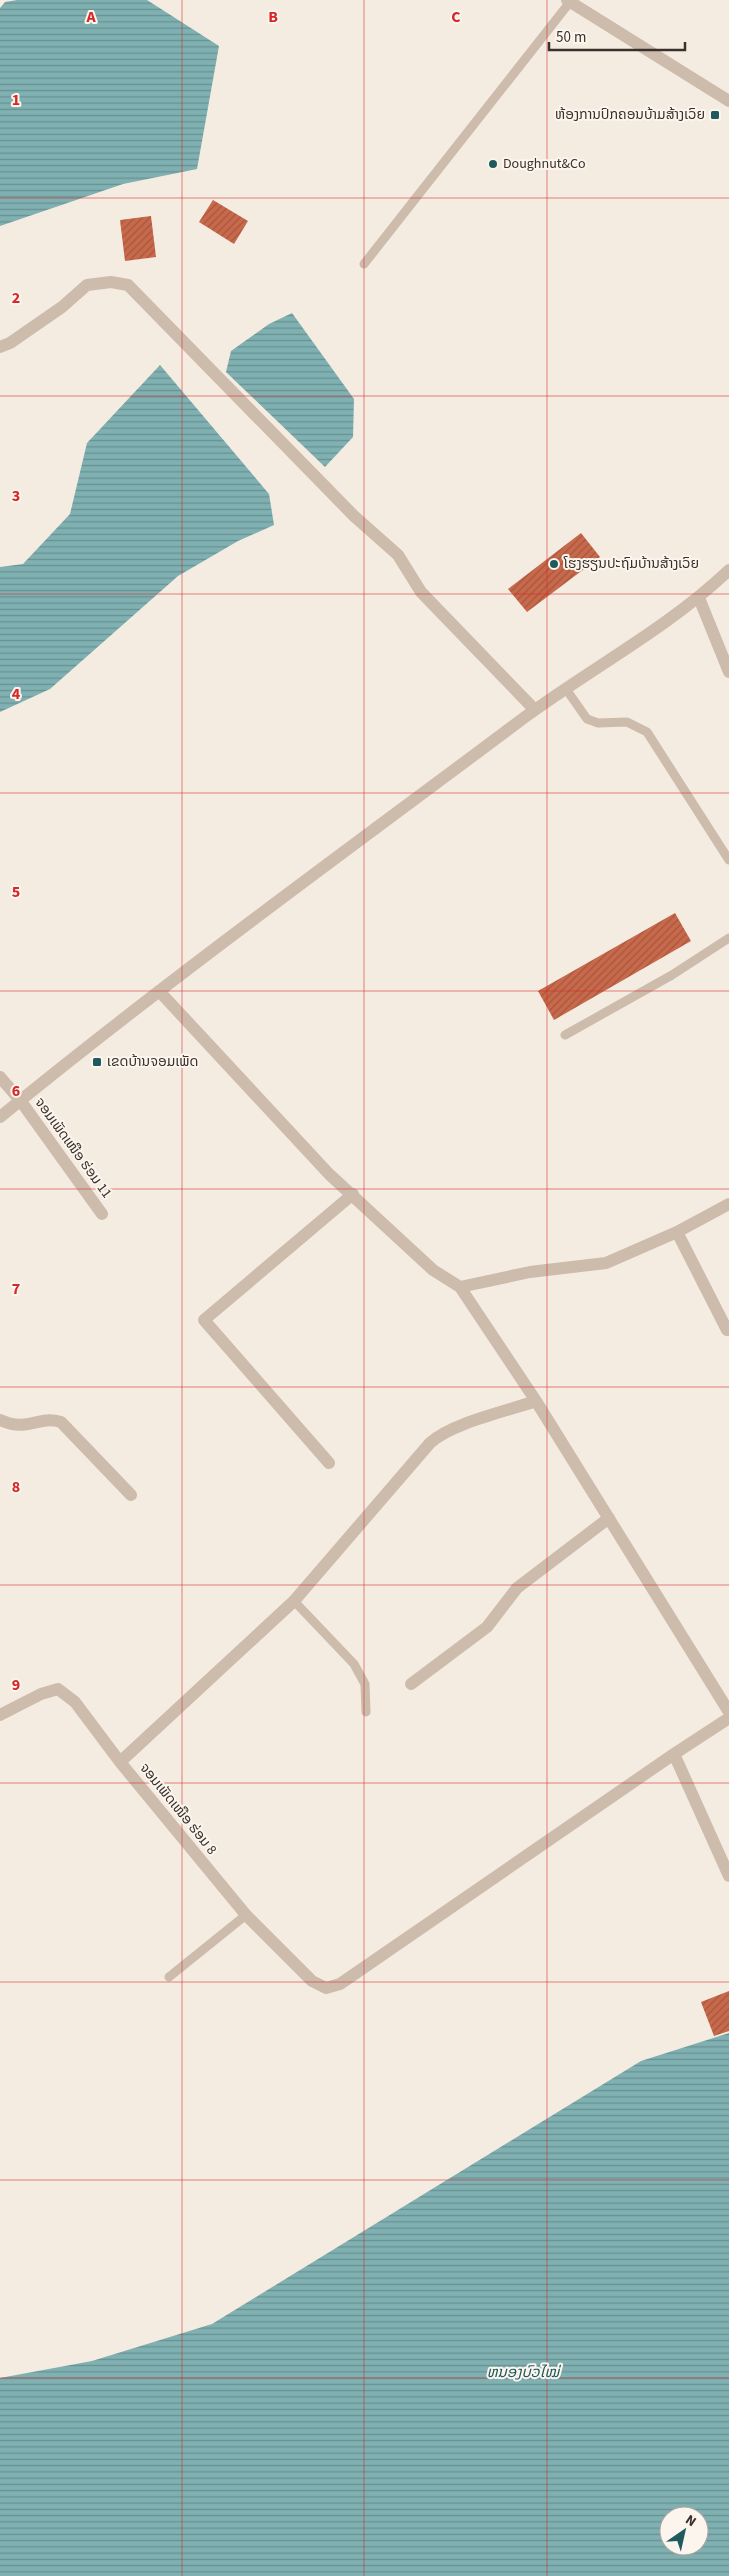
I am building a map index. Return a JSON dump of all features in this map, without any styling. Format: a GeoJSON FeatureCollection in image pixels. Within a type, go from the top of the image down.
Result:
{"type":"FeatureCollection","features":[{"type":"Feature","properties":{"kind":"street"},"geometry":{"type":"LineString","coordinates":[[568,1],[729,101]]}},
{"type":"Feature","properties":{"kind":"street"},"geometry":{"type":"LineString","coordinates":[[0,347],[10,344],[62,307],[87,286],[112,282],[128,284],[354,516],[398,555],[420,592],[535,710]]}},
{"type":"Feature","properties":{"kind":"street"},"geometry":{"type":"LineString","coordinates":[[0,1117],[159,991],[535,710],[699,598],[729,570]]}},
{"type":"Feature","properties":{"kind":"street"},"geometry":{"type":"LineString","coordinates":[[699,598],[729,672]]}},
{"type":"Feature","properties":{"kind":"street"},"geometry":{"type":"LineString","coordinates":[[159,991],[329,1174],[353,1194],[433,1270],[460,1287],[536,1401],[729,1712]]}},
{"type":"Feature","properties":{"kind":"street","name":"ຈອມເພັດເໜືອ ຮ່ອມ 11"},"geometry":{"type":"LineString","coordinates":[[0,1078],[20,1100],[102,1214]]}},
{"type":"Feature","properties":{"kind":"street"},"geometry":{"type":"LineString","coordinates":[[329,1462],[204,1320],[353,1194]]}},
{"type":"Feature","properties":{"kind":"street"},"geometry":{"type":"LineString","coordinates":[[460,1287],[530,1272],[606,1264],[677,1232],[729,1204]]}},
{"type":"Feature","properties":{"kind":"street"},"geometry":{"type":"LineString","coordinates":[[677,1232],[727,1330]]}},
{"type":"Feature","properties":{"kind":"street"},"geometry":{"type":"LineString","coordinates":[[120,1762],[294,1601],[435,1438],[481,1419],[536,1401]]}},
{"type":"Feature","properties":{"kind":"street"},"geometry":{"type":"LineString","coordinates":[[0,1420],[19,1427],[51,1419],[61,1422],[131,1495]]}},
{"type":"Feature","properties":{"kind":"street"},"geometry":{"type":"LineString","coordinates":[[411,1684],[487,1627],[518,1588],[609,1518]]}},
{"type":"Feature","properties":{"kind":"street","name":"ຈອມເພັດເໜືອ ຮ່ອມ 8"},"geometry":{"type":"LineString","coordinates":[[0,1715],[41,1694],[58,1689],[75,1702],[120,1762],[246,1915],[312,1980],[326,1988],[348,1979],[674,1754]]}},
{"type":"Feature","properties":{"kind":"street"},"geometry":{"type":"LineString","coordinates":[[729,1718],[674,1754],[729,1876]]}},
{"type":"Feature","properties":{"kind":"lane"},"geometry":{"type":"LineString","coordinates":[[364,264],[568,1]]}},
{"type":"Feature","properties":{"kind":"lane"},"geometry":{"type":"LineString","coordinates":[[566,690],[588,719],[598,723],[627,722],[647,732],[729,860]]}},
{"type":"Feature","properties":{"kind":"lane"},"geometry":{"type":"LineString","coordinates":[[564,1035],[672,975],[729,938]]}},
{"type":"Feature","properties":{"kind":"lane"},"geometry":{"type":"LineString","coordinates":[[294,1601],[354,1664],[365,1684],[366,1712]]}},
{"type":"Feature","properties":{"kind":"lane"},"geometry":{"type":"LineString","coordinates":[[169,1978],[246,1915]]}},
{"type":"Feature","properties":{"kind":"water"},"geometry":{"type":"Polygon","coordinates":[[[17,0],[147,0],[219,46],[197,169],[123,184],[0,226],[0,8],[5,2],[17,0]]]}},
{"type":"Feature","properties":{"kind":"water"},"geometry":{"type":"Polygon","coordinates":[[[292,313],[354,399],[353,437],[325,467],[226,372],[231,351],[269,324],[292,313]]]}},
{"type":"Feature","properties":{"kind":"water"},"geometry":{"type":"Polygon","coordinates":[[[160,365],[269,494],[274,525],[238,541],[178,576],[50,689],[0,712],[0,567],[23,564],[70,514],[87,443],[160,365]]]}},
{"type":"Feature","properties":{"kind":"water","name":"ຫນອງບົວໄໝ່"},"geometry":{"type":"Polygon","coordinates":[[[729,2033],[729,2576],[0,2576],[0,2378],[92,2361],[212,2324],[641,2061],[729,2033]]]}},
{"type":"Feature","properties":{"kind":"building"},"geometry":{"type":"Polygon","coordinates":[[[213,200],[248,221],[234,244],[199,222],[213,200]]]}},
{"type":"Feature","properties":{"kind":"building"},"geometry":{"type":"Polygon","coordinates":[[[151,216],[156,257],[125,261],[120,220],[151,216]]]}},
{"type":"Feature","properties":{"kind":"building"},"geometry":{"type":"Polygon","coordinates":[[[581,533],[600,557],[527,612],[508,589],[581,533]]]}},
{"type":"Feature","properties":{"kind":"building"},"geometry":{"type":"Polygon","coordinates":[[[675,913],[691,941],[554,1020],[538,991],[675,913]]]}},
{"type":"Feature","properties":{"kind":"building"},"geometry":{"type":"Polygon","coordinates":[[[729,1991],[729,2031],[714,2036],[701,2002],[729,1991]]]}},
{"type":"Feature","properties":{"kind":"place","name":"ຫ້ອງການປົກຄອນບ້າມສ້າງເວົຍ"},"geometry":{"type":"Point","coordinates":[715,115]}},
{"type":"Feature","properties":{"kind":"place","name":"Doughnut&Co"},"geometry":{"type":"Point","coordinates":[493,164]}},
{"type":"Feature","properties":{"kind":"place","name":"ໂຮງຮຽນປະຖົມບ້ານສ້າງເວົຍ"},"geometry":{"type":"Point","coordinates":[554,564]}},
{"type":"Feature","properties":{"kind":"place","name":"ເຂດບ້ານຈອມເພັດ"},"geometry":{"type":"Point","coordinates":[97,1062]}}]}
